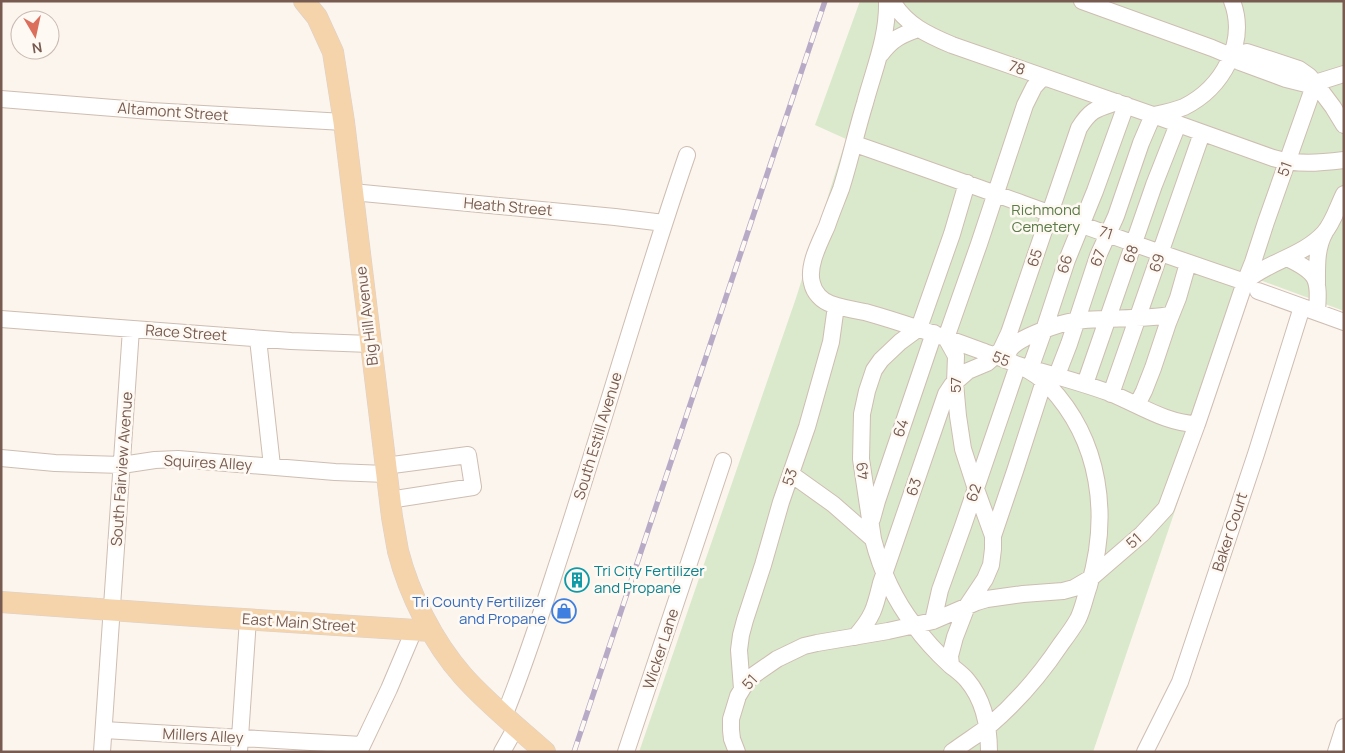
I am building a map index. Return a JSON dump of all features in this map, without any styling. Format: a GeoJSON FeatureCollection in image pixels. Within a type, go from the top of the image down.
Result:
{"type":"FeatureCollection","features":[{"type":"Feature","properties":{"kind":"main road","name":"Big Hill Avenue"},"geometry":{"type":"LineString","coordinates":[[304,1],[317,17],[333,52],[344,122],[389,500],[398,551],[422,631]]}},
{"type":"Feature","properties":{"kind":"main road","name":"East Main Street"},"geometry":{"type":"LineString","coordinates":[[1,602],[422,631]]}},
{"type":"Feature","properties":{"kind":"main road"},"geometry":{"type":"LineString","coordinates":[[422,631],[462,675],[545,752]]}},
{"type":"Feature","properties":{"kind":"street","name":"55"},"geometry":{"type":"LineString","coordinates":[[887,1],[885,30],[880,56],[865,103],[855,144],[841,188],[812,264],[810,275],[812,285],[817,294],[836,306],[865,312],[933,333],[1050,378],[1085,384],[1179,422],[1197,424]]}},
{"type":"Feature","properties":{"kind":"street","name":"78"},"geometry":{"type":"LineString","coordinates":[[892,1],[904,18],[926,34],[1079,90],[1287,162],[1316,164],[1344,160]]}},
{"type":"Feature","properties":{"kind":"street"},"geometry":{"type":"LineString","coordinates":[[1082,1],[1231,56],[1247,52],[1299,69],[1309,76],[1333,107],[1344,125]]}},
{"type":"Feature","properties":{"kind":"street"},"geometry":{"type":"LineString","coordinates":[[1153,115],[1184,107],[1213,85],[1221,75],[1236,41],[1236,17],[1232,1]]}},
{"type":"Feature","properties":{"kind":"street","name":"55"},"geometry":{"type":"LineString","coordinates":[[880,56],[894,39],[918,29]]}},
{"type":"Feature","properties":{"kind":"street"},"geometry":{"type":"LineString","coordinates":[[1020,69],[1028,84],[1025,105]]}},
{"type":"Feature","properties":{"kind":"street"},"geometry":{"type":"LineString","coordinates":[[1315,84],[1344,74]]}},
{"type":"Feature","properties":{"kind":"street"},"geometry":{"type":"LineString","coordinates":[[933,333],[979,244],[1025,105],[1034,87],[1043,77]]}},
{"type":"Feature","properties":{"kind":"street","name":"51"},"geometry":{"type":"LineString","coordinates":[[737,752],[732,738],[732,719],[738,696],[751,677],[777,659],[804,646],[933,621],[977,602],[1074,588],[1091,578],[1142,534],[1166,508],[1251,287],[1253,262],[1315,84]]}},
{"type":"Feature","properties":{"kind":"street","name":"65"},"geometry":{"type":"LineString","coordinates":[[1079,90],[1082,103],[1080,128]]}},
{"type":"Feature","properties":{"kind":"street","name":"Altamont Street"},"geometry":{"type":"LineString","coordinates":[[1,99],[152,111],[344,122]]}},
{"type":"Feature","properties":{"kind":"street","name":"65"},"geometry":{"type":"LineString","coordinates":[[1012,363],[1001,350],[1009,333],[1080,128],[1086,116],[1095,109],[1121,104]]}},
{"type":"Feature","properties":{"kind":"street","name":"66"},"geometry":{"type":"LineString","coordinates":[[1012,363],[1044,330],[1066,260],[1095,191],[1121,104]]}},
{"type":"Feature","properties":{"kind":"street","name":"67"},"geometry":{"type":"LineString","coordinates":[[993,536],[1050,378],[1069,344],[1098,256],[1116,216],[1141,143],[1153,115]]}},
{"type":"Feature","properties":{"kind":"street","name":"68"},"geometry":{"type":"LineString","coordinates":[[1085,384],[1154,185],[1178,124]]}},
{"type":"Feature","properties":{"kind":"street","name":"69"},"geometry":{"type":"LineString","coordinates":[[1111,394],[1202,133]]}},
{"type":"Feature","properties":{"kind":"street","name":"71"},"geometry":{"type":"LineString","coordinates":[[855,144],[1161,252],[1344,322]]}},
{"type":"Feature","properties":{"kind":"street","name":"South Estill Avenue"},"geometry":{"type":"LineString","coordinates":[[502,752],[528,652],[576,508],[664,223],[687,155]]}},
{"type":"Feature","properties":{"kind":"street"},"geometry":{"type":"LineString","coordinates":[[933,333],[952,234],[967,183]]}},
{"type":"Feature","properties":{"kind":"street","name":"Heath Street"},"geometry":{"type":"LineString","coordinates":[[352,192],[664,223]]}},
{"type":"Feature","properties":{"kind":"street"},"geometry":{"type":"LineString","coordinates":[[1251,287],[1254,274],[1310,245],[1325,232],[1344,194]]}},
{"type":"Feature","properties":{"kind":"street","name":"Baker Court"},"geometry":{"type":"LineString","coordinates":[[1145,752],[1180,682],[1256,454],[1310,309],[1317,284],[1319,246],[1325,232]]}},
{"type":"Feature","properties":{"kind":"street"},"geometry":{"type":"LineString","coordinates":[[1287,258],[1310,271],[1315,277],[1317,284]]}},
{"type":"Feature","properties":{"kind":"street"},"geometry":{"type":"LineString","coordinates":[[1137,405],[1144,392],[1178,298],[1188,263]]}},
{"type":"Feature","properties":{"kind":"street","name":"53"},"geometry":{"type":"LineString","coordinates":[[742,689],[740,648],[745,620],[781,502],[807,427],[833,334],[836,306]]}},
{"type":"Feature","properties":{"kind":"street","name":"63"},"geometry":{"type":"LineString","coordinates":[[855,637],[870,619],[875,607],[941,405],[946,394],[955,383],[968,372],[987,363],[1012,363],[1009,350],[1014,344],[1044,330],[1076,320],[1171,316]]}},
{"type":"Feature","properties":{"kind":"street","name":"Race Street"},"geometry":{"type":"LineString","coordinates":[[1,319],[258,339],[370,344]]}},
{"type":"Feature","properties":{"kind":"street","name":"South Fairview Avenue"},"geometry":{"type":"LineString","coordinates":[[102,752],[131,328]]}},
{"type":"Feature","properties":{"kind":"street","name":"57"},"geometry":{"type":"LineString","coordinates":[[933,333],[956,356],[955,383],[964,450],[993,536],[990,565],[985,579],[967,606],[951,649],[951,665]]}},
{"type":"Feature","properties":{"kind":"street","name":"49"},"geometry":{"type":"LineString","coordinates":[[933,333],[900,342],[881,360],[874,370],[862,414],[861,459],[872,531],[885,573],[896,598],[914,625],[951,665],[968,680],[980,700],[988,727],[989,752]]}},
{"type":"Feature","properties":{"kind":"street","name":"64"},"geometry":{"type":"LineString","coordinates":[[872,531],[877,501],[933,333]]}},
{"type":"Feature","properties":{"kind":"street"},"geometry":{"type":"LineString","coordinates":[[258,339],[272,466]]}},
{"type":"Feature","properties":{"kind":"street","name":"62"},"geometry":{"type":"LineString","coordinates":[[933,621],[940,590],[976,489],[1012,363]]}},
{"type":"Feature","properties":{"kind":"street"},"geometry":{"type":"LineString","coordinates":[[952,752],[988,727],[1036,678],[1077,620],[1095,564],[1100,532],[1098,488],[1081,432],[1050,378]]}},
{"type":"Feature","properties":{"kind":"street","name":"Squires Alley"},"geometry":{"type":"LineString","coordinates":[[1,458],[54,463],[122,465],[178,459],[335,472],[385,470],[468,455],[473,487],[389,500]]}},
{"type":"Feature","properties":{"kind":"street","name":"Wicker Lane"},"geometry":{"type":"LineString","coordinates":[[626,752],[723,461]]}},
{"type":"Feature","properties":{"kind":"street"},"geometry":{"type":"LineString","coordinates":[[791,474],[872,531]]}},
{"type":"Feature","properties":{"kind":"street"},"geometry":{"type":"LineString","coordinates":[[239,745],[248,620]]}},
{"type":"Feature","properties":{"kind":"street","name":"Millers Alley"},"geometry":{"type":"LineString","coordinates":[[104,730],[239,745],[361,749],[389,689],[422,631]]}},
{"type":"Feature","properties":{"kind":"street"},"geometry":{"type":"LineString","coordinates":[[740,648],[751,657],[760,661],[777,659]]}},
{"type":"Feature","properties":{"kind":"street"},"geometry":{"type":"LineString","coordinates":[[1336,752],[1344,728]]}},
{"type":"Feature","properties":{"kind":"green space","name":"Richmond Cemetery"},"geometry":{"type":"Polygon","coordinates":[[[860,1],[1344,1],[1344,311],[1254,278],[1093,752],[639,752],[796,298],[846,139],[815,125],[860,1]]]}},
{"type":"Feature","properties":{"kind":"railway"},"geometry":{"type":"LineString","coordinates":[[574,752],[825,1]]}},
{"type":"Feature","properties":{"kind":"place","name":"Tri City Fertilizer and Propane"},"geometry":{"type":"Point","coordinates":[577,580]}},
{"type":"Feature","properties":{"kind":"place","name":"Tri County Fertilizer and Propane"},"geometry":{"type":"Point","coordinates":[564,611]}}]}
